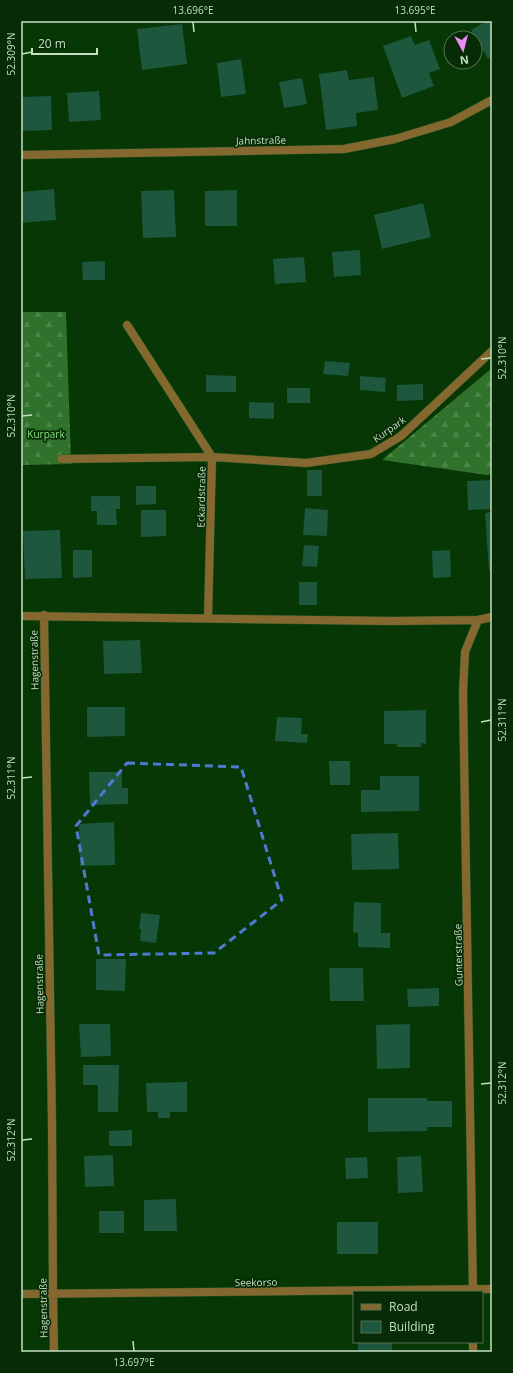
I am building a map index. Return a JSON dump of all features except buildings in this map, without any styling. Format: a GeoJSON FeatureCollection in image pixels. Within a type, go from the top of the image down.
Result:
{"type":"FeatureCollection","features":[{"type":"Feature","properties":{"kind":"street","name":"Jahnstraße"},"geometry":{"type":"LineString","coordinates":[[21,155],[344,148],[395,139],[451,122],[492,100]]}},
{"type":"Feature","properties":{"kind":"street"},"geometry":{"type":"LineString","coordinates":[[128,325],[212,457]]}},
{"type":"Feature","properties":{"kind":"street","name":"Kurpark"},"geometry":{"type":"LineString","coordinates":[[212,457],[306,463],[371,454],[401,436],[492,352]]}},
{"type":"Feature","properties":{"kind":"street","name":"Eckardstraße"},"geometry":{"type":"LineString","coordinates":[[61,459],[212,457],[208,618]]}},
{"type":"Feature","properties":{"kind":"street"},"geometry":{"type":"LineString","coordinates":[[21,616],[44,615],[392,621],[478,620],[492,617]]}},
{"type":"Feature","properties":{"kind":"street","name":"Hagenstraße"},"geometry":{"type":"LineString","coordinates":[[44,615],[54,1352]]}},
{"type":"Feature","properties":{"kind":"street","name":"Gunterstraße"},"geometry":{"type":"LineString","coordinates":[[473,1291],[463,693],[465,652],[478,620]]}},
{"type":"Feature","properties":{"kind":"street","name":"Seekorso"},"geometry":{"type":"LineString","coordinates":[[473,1291],[492,1289]]}},
{"type":"Feature","properties":{"kind":"street","name":"Seekorso"},"geometry":{"type":"LineString","coordinates":[[21,1294],[353,1292]]}},
{"type":"Feature","properties":{"kind":"highlighted area"},"geometry":{"type":"Polygon","coordinates":[[[127,763],[241,767],[282,900],[214,953],[99,955],[76,826],[127,763]]]}},
{"type":"Feature","properties":{"kind":"green space","name":"Kurpark"},"geometry":{"type":"Polygon","coordinates":[[[21,312],[66,312],[71,464],[21,465],[21,312]]]}},
{"type":"Feature","properties":{"kind":"green space"},"geometry":{"type":"Polygon","coordinates":[[[492,368],[492,474],[487,475],[382,460],[492,368]]]}}]}
